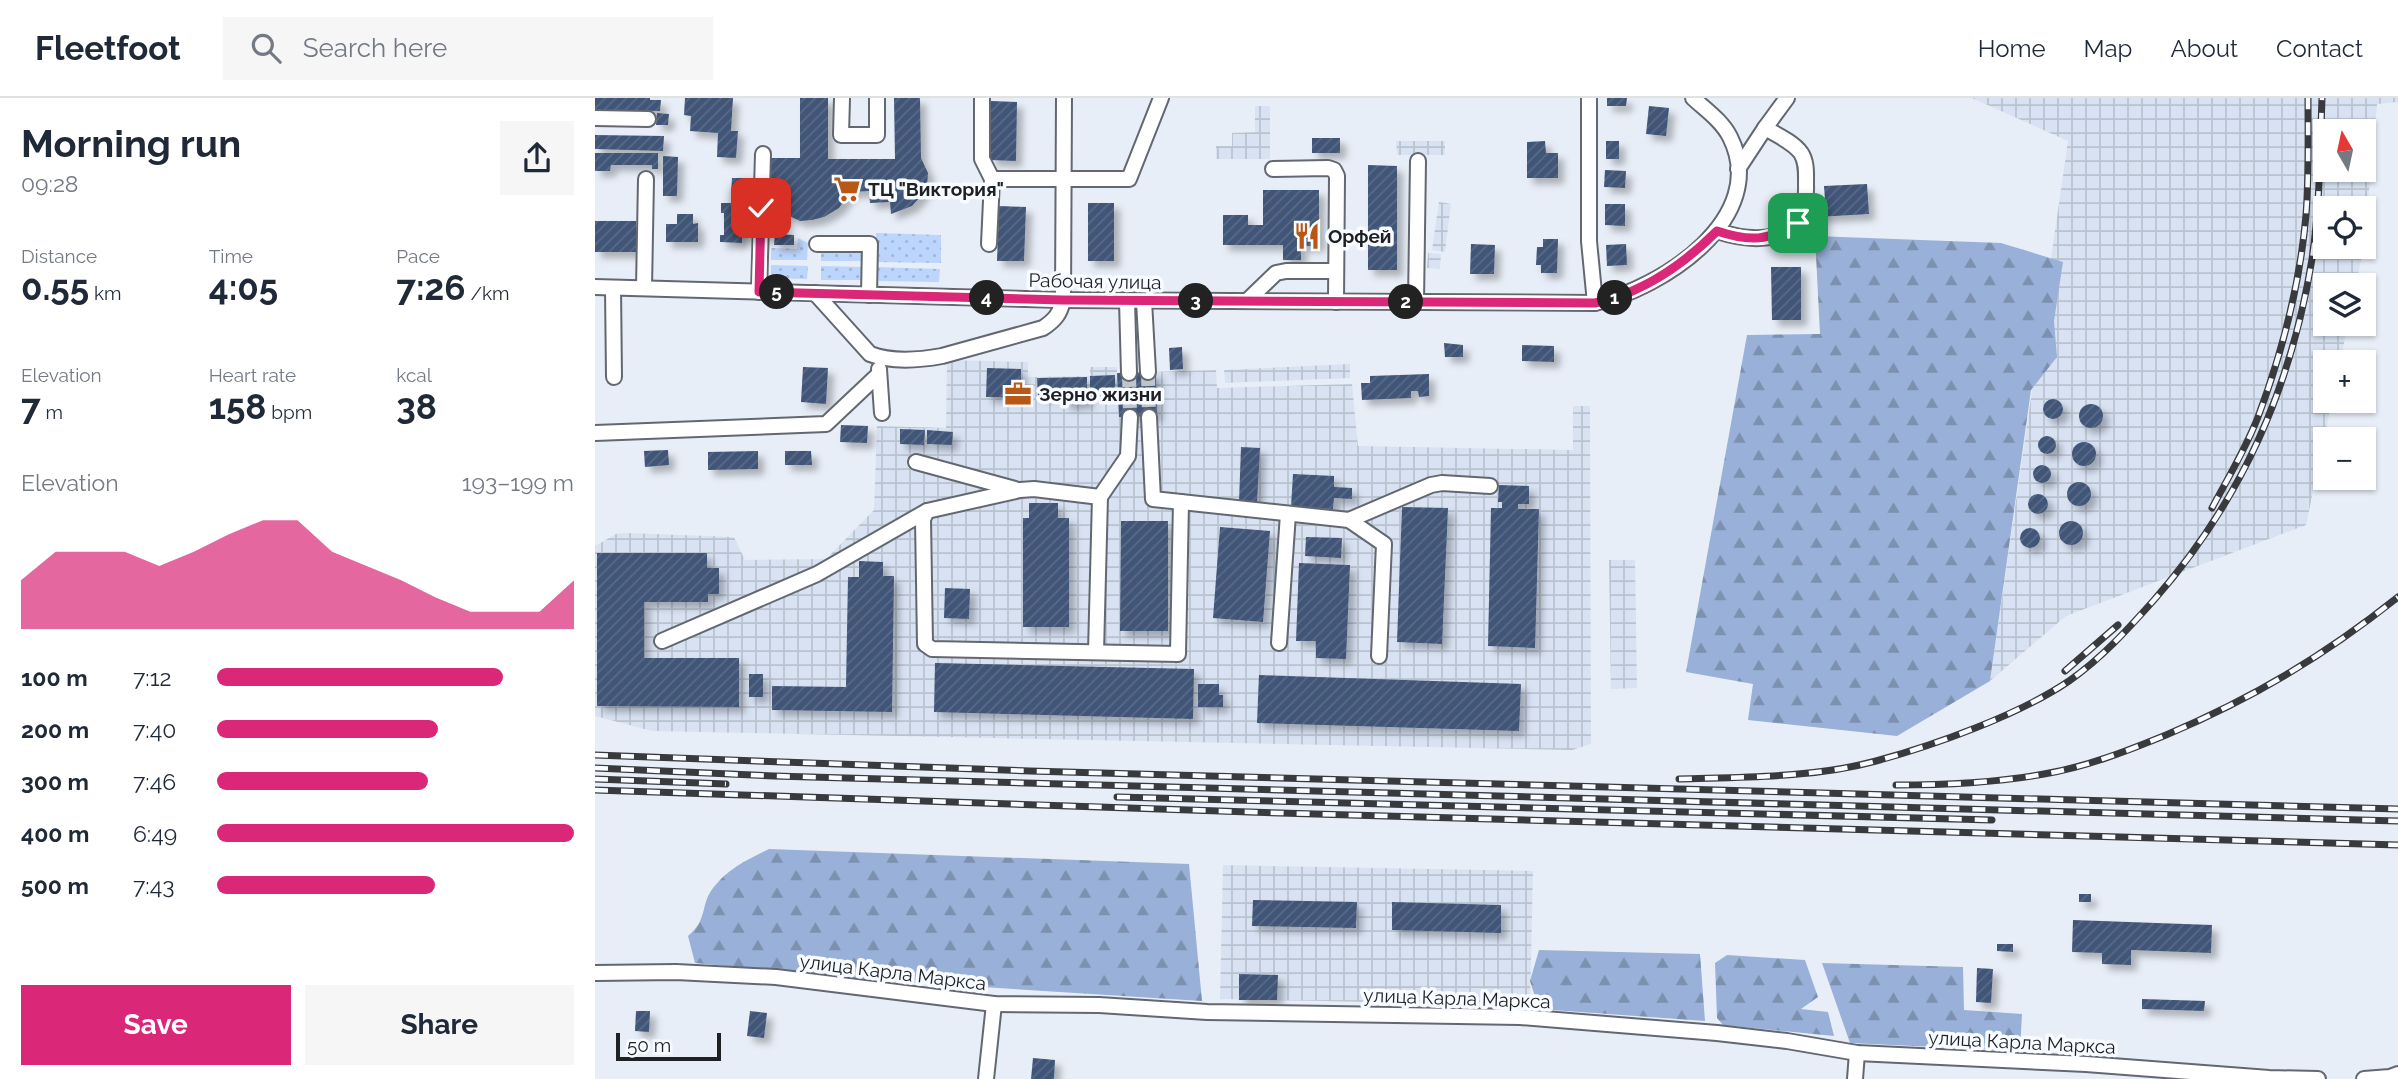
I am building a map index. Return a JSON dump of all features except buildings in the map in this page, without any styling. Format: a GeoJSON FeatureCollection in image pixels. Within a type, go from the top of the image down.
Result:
{"type":"FeatureCollection","features":[{"type":"Feature","properties":{"kind":"street"},"geometry":{"type":"LineString","coordinates":[[842,98],[841,135],[877,135],[877,98]]}},
{"type":"Feature","properties":{"kind":"street"},"geometry":{"type":"LineString","coordinates":[[982,98],[982,159],[992,179],[989,244]]}},
{"type":"Feature","properties":{"kind":"street"},"geometry":{"type":"LineString","coordinates":[[815,293],[870,354],[878,357],[928,359],[1043,327],[1055,320],[1061,311],[1063,300],[1065,98]]}},
{"type":"Feature","properties":{"kind":"street"},"geometry":{"type":"LineString","coordinates":[[992,179],[1129,179],[1161,98]]}},
{"type":"Feature","properties":{"kind":"street"},"geometry":{"type":"LineString","coordinates":[[1589,98],[1589,241],[1595,303]]}},
{"type":"Feature","properties":{"kind":"street"},"geometry":{"type":"LineString","coordinates":[[1693,98],[1716,118],[1730,137],[1737,157],[1739,180],[1728,214],[1717,231],[1744,238],[1764,239],[1798,223],[1804,213],[1807,202],[1805,163],[1802,155],[1765,128]]}},
{"type":"Feature","properties":{"kind":"street"},"geometry":{"type":"LineString","coordinates":[[1738,169],[1787,98]]}},
{"type":"Feature","properties":{"kind":"street"},"geometry":{"type":"LineString","coordinates":[[595,118],[647,119]]}},
{"type":"Feature","properties":{"kind":"street"},"geometry":{"type":"LineString","coordinates":[[759,292],[763,154]]}},
{"type":"Feature","properties":{"kind":"street"},"geometry":{"type":"LineString","coordinates":[[1416,302],[1417,161]]}},
{"type":"Feature","properties":{"kind":"street"},"geometry":{"type":"LineString","coordinates":[[1273,169],[1328,168],[1334,170],[1337,176],[1336,302]]}},
{"type":"Feature","properties":{"kind":"street"},"geometry":{"type":"LineString","coordinates":[[644,288],[646,179]]}},
{"type":"Feature","properties":{"kind":"street","name":"Рабочая улица"},"geometry":{"type":"LineString","coordinates":[[595,287],[1063,300],[1595,303],[1617,298],[1655,280],[1700,248],[1717,231]]}},
{"type":"Feature","properties":{"kind":"street"},"geometry":{"type":"LineString","coordinates":[[817,244],[870,244],[869,295]]}},
{"type":"Feature","properties":{"kind":"street"},"geometry":{"type":"LineString","coordinates":[[1247,301],[1276,273],[1336,271]]}},
{"type":"Feature","properties":{"kind":"street"},"geometry":{"type":"LineString","coordinates":[[613,288],[614,377]]}},
{"type":"Feature","properties":{"kind":"street"},"geometry":{"type":"LineString","coordinates":[[1127,300],[1129,373]]}},
{"type":"Feature","properties":{"kind":"street"},"geometry":{"type":"LineString","coordinates":[[1145,300],[1148,372]]}},
{"type":"Feature","properties":{"kind":"street"},"geometry":{"type":"LineString","coordinates":[[878,357],[883,413]]}},
{"type":"Feature","properties":{"kind":"street"},"geometry":{"type":"LineString","coordinates":[[595,433],[826,424],[879,374]]}},
{"type":"Feature","properties":{"kind":"street"},"geometry":{"type":"LineString","coordinates":[[1149,416],[1153,499],[1349,520],[1431,485],[1442,483],[1490,486]]}},
{"type":"Feature","properties":{"kind":"street"},"geometry":{"type":"LineString","coordinates":[[1096,652],[1100,497],[1128,456],[1130,417]]}},
{"type":"Feature","properties":{"kind":"street"},"geometry":{"type":"LineString","coordinates":[[916,462],[1020,490]]}},
{"type":"Feature","properties":{"kind":"street"},"geometry":{"type":"LineString","coordinates":[[662,641],[817,574],[927,510],[1020,490],[1034,489],[1100,497]]}},
{"type":"Feature","properties":{"kind":"street"},"geometry":{"type":"LineString","coordinates":[[927,510],[923,519],[925,644],[932,649],[1178,654],[1181,502]]}},
{"type":"Feature","properties":{"kind":"street"},"geometry":{"type":"LineString","coordinates":[[1279,643],[1288,514]]}},
{"type":"Feature","properties":{"kind":"street"},"geometry":{"type":"LineString","coordinates":[[1349,520],[1384,544],[1379,656]]}},
{"type":"Feature","properties":{"kind":"street","name":"улица Карла Маркса"},"geometry":{"type":"LineString","coordinates":[[595,973],[676,972],[776,977],[994,1004],[1099,1005],[1206,1012],[1520,1017],[1728,1034],[1857,1053],[2318,1079]]}},
{"type":"Feature","properties":{"kind":"street"},"geometry":{"type":"LineString","coordinates":[[986,1079],[994,1004]]}},
{"type":"Feature","properties":{"kind":"street"},"geometry":{"type":"LineString","coordinates":[[1855,1079],[1857,1053]]}},
{"type":"Feature","properties":{"kind":"street"},"geometry":{"type":"LineString","coordinates":[[2364,1079],[2398,1074]]}},
{"type":"Feature","properties":{"kind":"shaded area"},"geometry":{"type":"Polygon","coordinates":[[[1972,98],[2398,98],[2398,102],[2377,104],[2376,119],[2313,119],[2313,182],[2370,182],[2369,196],[2313,196],[2313,259],[2361,259],[2359,273],[2313,273],[2313,336],[2345,336],[2343,350],[2313,350],[2313,413],[2329,413],[2327,427],[2313,427],[2313,490],[2306,525],[2066,616],[1990,681],[2068,141],[1972,98]]]}},
{"type":"Feature","properties":{"kind":"shaded area"},"geometry":{"type":"Polygon","coordinates":[[[1255,106],[1270,106],[1270,159],[1216,159],[1216,146],[1232,146],[1232,133],[1255,132],[1255,106]]]}},
{"type":"Feature","properties":{"kind":"shaded area"},"geometry":{"type":"Polygon","coordinates":[[[1396,141],[1445,141],[1445,155],[1397,155],[1396,141]]]}},
{"type":"Feature","properties":{"kind":"shaded area"},"geometry":{"type":"Polygon","coordinates":[[[1439,202],[1451,204],[1445,252],[1432,250],[1439,202]]]}},
{"type":"Feature","properties":{"kind":"shaded area"},"geometry":{"type":"Polygon","coordinates":[[[876,233],[941,235],[941,263],[876,262],[876,233]]]}},
{"type":"Feature","properties":{"kind":"shaded area"},"geometry":{"type":"Polygon","coordinates":[[[798,238],[808,243],[807,260],[771,260],[771,248],[797,249],[798,238]]]}},
{"type":"Feature","properties":{"kind":"shaded area"},"geometry":{"type":"Polygon","coordinates":[[[821,247],[865,248],[864,261],[821,261],[821,247]]]}},
{"type":"Feature","properties":{"kind":"shaded area"},"geometry":{"type":"Polygon","coordinates":[[[1428,253],[1441,254],[1440,269],[1427,268],[1428,253]]]}},
{"type":"Feature","properties":{"kind":"shaded area"},"geometry":{"type":"Polygon","coordinates":[[[771,265],[808,266],[807,279],[771,278],[771,265]]]}},
{"type":"Feature","properties":{"kind":"shaded area"},"geometry":{"type":"Polygon","coordinates":[[[821,266],[865,267],[861,280],[821,280],[821,266]]]}},
{"type":"Feature","properties":{"kind":"shaded area"},"geometry":{"type":"Polygon","coordinates":[[[875,267],[940,269],[939,282],[879,281],[875,267]]]}},
{"type":"Feature","properties":{"kind":"shaded area"},"geometry":{"type":"Polygon","coordinates":[[[947,360],[1028,362],[1028,377],[1090,376],[1090,367],[1117,367],[1117,373],[1216,370],[1217,388],[1352,384],[1358,446],[1573,450],[1573,406],[1590,406],[1591,744],[1572,750],[652,731],[595,716],[595,546],[616,534],[627,533],[734,537],[745,560],[826,559],[874,510],[877,426],[946,428],[947,360]]]}},
{"type":"Feature","properties":{"kind":"shaded area"},"geometry":{"type":"Polygon","coordinates":[[[1350,364],[1350,378],[1225,383],[1224,370],[1350,364]]]}},
{"type":"Feature","properties":{"kind":"shaded area"},"geometry":{"type":"Polygon","coordinates":[[[1609,560],[1635,560],[1637,688],[1611,689],[1609,560]]]}},
{"type":"Feature","properties":{"kind":"shaded area"},"geometry":{"type":"Polygon","coordinates":[[[1223,865],[1533,871],[1530,1005],[1220,999],[1223,865]]]}},
{"type":"Feature","properties":{"kind":"green space"},"geometry":{"type":"Polygon","coordinates":[[[1815,236],[2001,243],[2063,262],[2054,321],[2057,357],[2031,390],[1990,681],[1897,736],[1748,720],[1753,684],[1686,672],[1747,335],[1820,334],[1815,236]]]}},
{"type":"Feature","properties":{"kind":"green space"},"geometry":{"type":"Polygon","coordinates":[[[769,849],[1189,864],[1202,1001],[873,980],[695,963],[688,936],[699,924],[709,894],[731,870],[769,849]]]}},
{"type":"Feature","properties":{"kind":"green space"},"geometry":{"type":"Polygon","coordinates":[[[1539,950],[1700,954],[1705,1021],[1539,1009],[1530,981],[1539,950]]]}},
{"type":"Feature","properties":{"kind":"green space"},"geometry":{"type":"Polygon","coordinates":[[[1727,955],[1805,960],[1818,997],[1801,1009],[1828,1012],[1834,1036],[1723,1025],[1717,1018],[1715,963],[1727,955]]]}},
{"type":"Feature","properties":{"kind":"green space"},"geometry":{"type":"Polygon","coordinates":[[[1822,963],[1963,967],[1964,1010],[2022,1014],[2020,1051],[1850,1043],[1822,963]]]}},
{"type":"Feature","properties":{"kind":"tunnel"},"geometry":{"type":"LineString","coordinates":[[1148,372],[1149,417]]}},
{"type":"Feature","properties":{"kind":"tunnel"},"geometry":{"type":"LineString","coordinates":[[1129,373],[1130,417]]}},
{"type":"Feature","properties":{"kind":"railway"},"geometry":{"type":"LineString","coordinates":[[2212,508],[2258,417],[2289,318],[2306,215],[2308,98]]}},
{"type":"Feature","properties":{"kind":"railway"},"geometry":{"type":"LineString","coordinates":[[1679,779],[1778,776],[1828,771],[1924,747],[2002,717],[2049,694],[2104,653],[2124,632],[2185,562],[2212,523],[2237,483],[2276,398],[2303,307],[2312,259],[2318,199],[2322,98]]}},
{"type":"Feature","properties":{"kind":"railway"},"geometry":{"type":"LineString","coordinates":[[1896,785],[1970,783],[2026,777],[2060,771],[2121,753],[2198,721],[2258,691],[2315,657],[2398,597]]}},
{"type":"Feature","properties":{"kind":"railway"},"geometry":{"type":"LineString","coordinates":[[2065,671],[2118,625]]}},
{"type":"Feature","properties":{"kind":"railway"},"geometry":{"type":"LineString","coordinates":[[595,755],[1030,771],[2398,809]]}},
{"type":"Feature","properties":{"kind":"railway"},"geometry":{"type":"LineString","coordinates":[[595,768],[774,776],[2398,821]]}},
{"type":"Feature","properties":{"kind":"railway"},"geometry":{"type":"LineString","coordinates":[[595,779],[726,784]]}},
{"type":"Feature","properties":{"kind":"railway"},"geometry":{"type":"LineString","coordinates":[[595,790],[1280,813],[2398,845]]}},
{"type":"Feature","properties":{"kind":"railway"},"geometry":{"type":"LineString","coordinates":[[1117,797],[1992,820]]}},
{"type":"Feature","properties":{"kind":"place","name":"ТЦ \"Виктория\""},"geometry":{"type":"Point","coordinates":[847,189]}},
{"type":"Feature","properties":{"kind":"place","name":"Орфей"},"geometry":{"type":"Point","coordinates":[1307,236]}},
{"type":"Feature","properties":{"kind":"place","name":"Зерно жизни"},"geometry":{"type":"Point","coordinates":[1018,394]}},
{"type":"Feature","properties":{"kind":"route"},"geometry":{"type":"LineString","coordinates":[[761,208],[759,292],[1063,300],[1595,303],[1617,298],[1655,280],[1700,248],[1717,231],[1732,236],[1764,239],[1798,223]]}}]}
